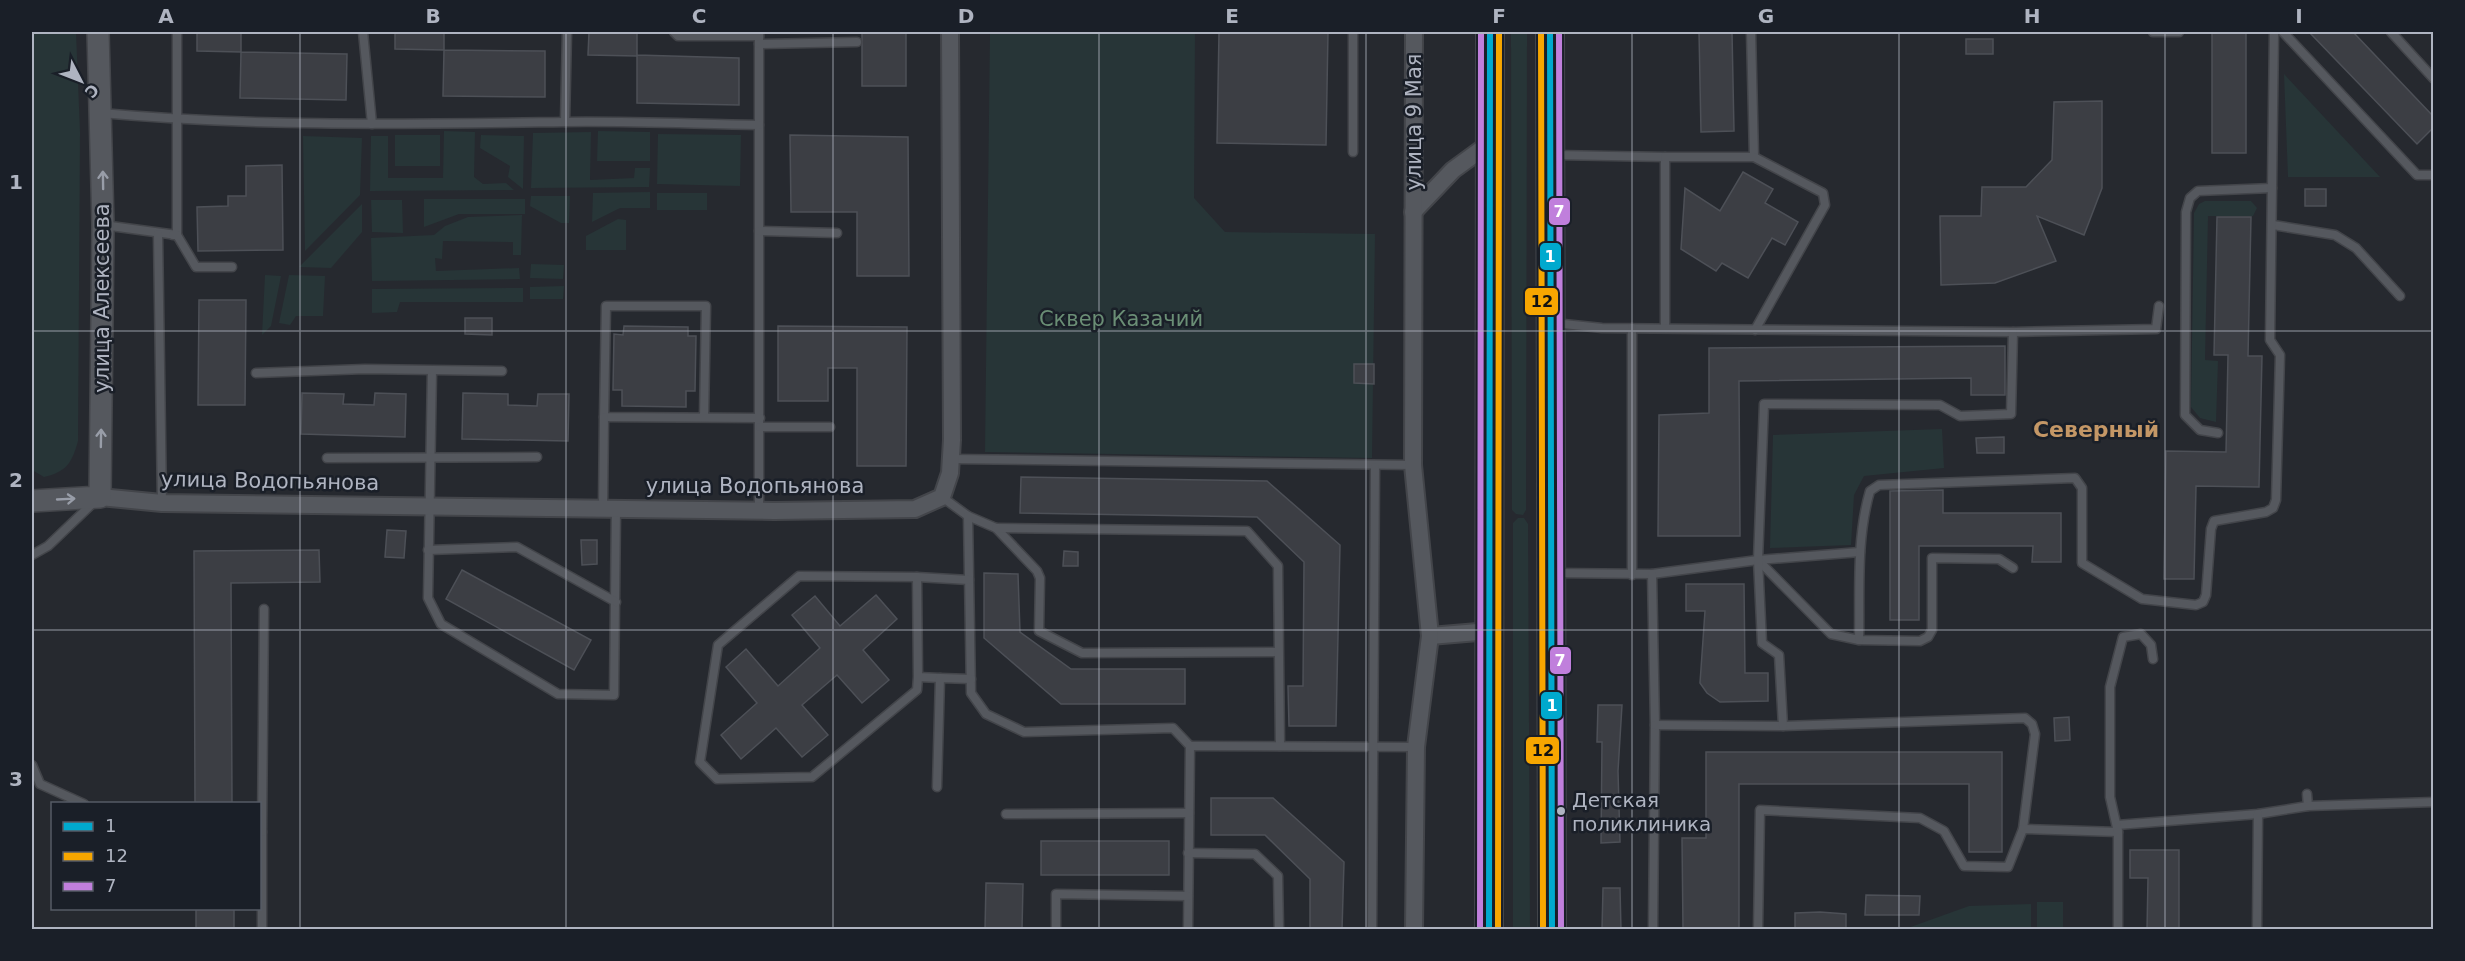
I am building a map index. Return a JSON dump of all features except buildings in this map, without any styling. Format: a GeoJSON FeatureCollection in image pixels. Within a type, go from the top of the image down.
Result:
{"type":"FeatureCollection","features":[{"type":"Feature","properties":{"kind":"main road"},"geometry":{"type":"LineString","coordinates":[[1489,930],[1490,32]]}},
{"type":"Feature","properties":{"kind":"main road"},"geometry":{"type":"LineString","coordinates":[[1550,32],[1552,930]]}},
{"type":"Feature","properties":{"kind":"street","name":"улица Алексеева"},"geometry":{"type":"LineString","coordinates":[[98,32],[104,225],[100,497]]}},
{"type":"Feature","properties":{"kind":"street"},"geometry":{"type":"LineString","coordinates":[[942,497],[950,473],[951,459],[950,32]]}},
{"type":"Feature","properties":{"kind":"street","name":"улица 9 Мая"},"geometry":{"type":"LineString","coordinates":[[1413,930],[1416,747],[1430,636],[1413,465],[1414,32]]}},
{"type":"Feature","properties":{"kind":"street"},"geometry":{"type":"LineString","coordinates":[[1413,212],[1453,170],[1490,143]]}},
{"type":"Feature","properties":{"kind":"street"},"geometry":{"type":"LineString","coordinates":[[32,501],[100,497]]}},
{"type":"Feature","properties":{"kind":"street","name":"улица Водопьянова"},"geometry":{"type":"LineString","coordinates":[[100,497],[162,503],[759,510],[915,508],[942,497]]}},
{"type":"Feature","properties":{"kind":"street"},"geometry":{"type":"LineString","coordinates":[[1430,636],[1490,631]]}},
{"type":"Feature","properties":{"kind":"lane"},"geometry":{"type":"LineString","coordinates":[[177,32],[177,235],[196,267],[232,267]]}},
{"type":"Feature","properties":{"kind":"lane"},"geometry":{"type":"LineString","coordinates":[[363,32],[372,124]]}},
{"type":"Feature","properties":{"kind":"lane"},"geometry":{"type":"LineString","coordinates":[[565,122],[567,32]]}},
{"type":"Feature","properties":{"kind":"lane"},"geometry":{"type":"LineString","coordinates":[[674,32],[678,36],[857,42]]}},
{"type":"Feature","properties":{"kind":"lane"},"geometry":{"type":"LineString","coordinates":[[1353,32],[1353,152]]}},
{"type":"Feature","properties":{"kind":"lane"},"geometry":{"type":"LineString","coordinates":[[1751,32],[1754,157]]}},
{"type":"Feature","properties":{"kind":"lane"},"geometry":{"type":"LineString","coordinates":[[2153,32],[2179,32]]}},
{"type":"Feature","properties":{"kind":"lane"},"geometry":{"type":"LineString","coordinates":[[1859,640],[1860,552],[1870,491],[1879,485],[2075,478],[2082,488],[2082,563],[2142,599],[2196,605],[2202,602],[2206,595],[2211,529],[2214,521],[2266,512],[2273,508],[2276,500],[2280,355],[2270,340],[2274,32]]}},
{"type":"Feature","properties":{"kind":"lane"},"geometry":{"type":"LineString","coordinates":[[2283,32],[2416,175],[2433,175]]}},
{"type":"Feature","properties":{"kind":"lane"},"geometry":{"type":"LineString","coordinates":[[2391,32],[2433,79]]}},
{"type":"Feature","properties":{"kind":"lane"},"geometry":{"type":"LineString","coordinates":[[759,37],[759,510]]}},
{"type":"Feature","properties":{"kind":"lane"},"geometry":{"type":"LineString","coordinates":[[101,113],[177,120],[372,124],[565,122],[759,125]]}},
{"type":"Feature","properties":{"kind":"lane"},"geometry":{"type":"LineString","coordinates":[[1551,155],[1754,157],[1823,193],[1825,206],[1755,330]]}},
{"type":"Feature","properties":{"kind":"lane"},"geometry":{"type":"LineString","coordinates":[[1665,157],[1665,327]]}},
{"type":"Feature","properties":{"kind":"lane"},"geometry":{"type":"LineString","coordinates":[[2218,432],[2200,430],[2185,415],[2186,212],[2190,198],[2198,191],[2272,188]]}},
{"type":"Feature","properties":{"kind":"lane"},"geometry":{"type":"LineString","coordinates":[[104,225],[177,235]]}},
{"type":"Feature","properties":{"kind":"lane"},"geometry":{"type":"LineString","coordinates":[[2273,225],[2335,235],[2356,248],[2400,296]]}},
{"type":"Feature","properties":{"kind":"lane"},"geometry":{"type":"LineString","coordinates":[[759,231],[837,233]]}},
{"type":"Feature","properties":{"kind":"lane"},"geometry":{"type":"LineString","coordinates":[[158,234],[162,503]]}},
{"type":"Feature","properties":{"kind":"lane"},"geometry":{"type":"LineString","coordinates":[[432,371],[428,598],[441,624],[558,694],[614,695],[616,602],[604,417],[606,306],[705,306],[704,417]]}},
{"type":"Feature","properties":{"kind":"lane"},"geometry":{"type":"LineString","coordinates":[[1552,323],[1632,328],[1755,330],[2013,332],[2156,329],[2159,306]]}},
{"type":"Feature","properties":{"kind":"lane"},"geometry":{"type":"LineString","coordinates":[[1632,328],[1632,575]]}},
{"type":"Feature","properties":{"kind":"lane"},"geometry":{"type":"LineString","coordinates":[[1783,726],[1779,655],[1762,643],[1758,560],[1764,404],[1940,405],[1960,416],[2011,414],[2013,332]]}},
{"type":"Feature","properties":{"kind":"lane"},"geometry":{"type":"LineString","coordinates":[[256,373],[365,369],[502,371]]}},
{"type":"Feature","properties":{"kind":"lane"},"geometry":{"type":"LineString","coordinates":[[604,417],[704,417],[830,427]]}},
{"type":"Feature","properties":{"kind":"lane"},"geometry":{"type":"LineString","coordinates":[[327,458],[537,457]]}},
{"type":"Feature","properties":{"kind":"lane"},"geometry":{"type":"LineString","coordinates":[[951,459],[1375,467],[1413,465]]}},
{"type":"Feature","properties":{"kind":"lane"},"geometry":{"type":"LineString","coordinates":[[1372,930],[1375,467]]}},
{"type":"Feature","properties":{"kind":"lane"},"geometry":{"type":"LineString","coordinates":[[32,555],[48,546],[100,497]]}},
{"type":"Feature","properties":{"kind":"lane"},"geometry":{"type":"LineString","coordinates":[[942,497],[968,516],[996,528],[1247,531],[1278,566],[1280,746]]}},
{"type":"Feature","properties":{"kind":"lane"},"geometry":{"type":"LineString","coordinates":[[968,516],[971,693],[986,714],[1024,732],[1173,728],[1190,746],[1188,930]]}},
{"type":"Feature","properties":{"kind":"lane"},"geometry":{"type":"LineString","coordinates":[[996,528],[1037,571],[1040,578],[1039,631],[1082,652],[1278,652]]}},
{"type":"Feature","properties":{"kind":"lane"},"geometry":{"type":"LineString","coordinates":[[429,550],[517,548],[616,602]]}},
{"type":"Feature","properties":{"kind":"lane"},"geometry":{"type":"LineString","coordinates":[[1552,572],[1652,574],[1758,560],[1860,552]]}},
{"type":"Feature","properties":{"kind":"lane"},"geometry":{"type":"LineString","coordinates":[[1758,560],[1831,634],[1859,640],[1920,641],[1928,637],[1932,630],[1932,558],[1999,559],[2013,568]]}},
{"type":"Feature","properties":{"kind":"lane"},"geometry":{"type":"LineString","coordinates":[[1652,574],[1655,725],[1653,930]]}},
{"type":"Feature","properties":{"kind":"lane"},"geometry":{"type":"LineString","coordinates":[[917,577],[917,690],[812,777],[717,779],[699,762],[718,645],[799,576],[917,577],[969,580]]}},
{"type":"Feature","properties":{"kind":"lane"},"geometry":{"type":"LineString","coordinates":[[262,930],[264,609]]}},
{"type":"Feature","properties":{"kind":"lane"},"geometry":{"type":"LineString","coordinates":[[2118,930],[2117,828],[2110,797],[2110,687],[2123,637],[2141,634],[2151,645],[2153,659]]}},
{"type":"Feature","properties":{"kind":"lane"},"geometry":{"type":"LineString","coordinates":[[918,677],[971,679]]}},
{"type":"Feature","properties":{"kind":"lane"},"geometry":{"type":"LineString","coordinates":[[937,787],[940,678]]}},
{"type":"Feature","properties":{"kind":"lane"},"geometry":{"type":"LineString","coordinates":[[1655,725],[1783,726],[2025,718],[2032,724],[2034,734],[2023,829],[2008,867],[1964,866],[1944,831],[1920,818],[1760,810],[1758,930]]}},
{"type":"Feature","properties":{"kind":"lane"},"geometry":{"type":"LineString","coordinates":[[1190,746],[1416,747]]}},
{"type":"Feature","properties":{"kind":"lane"},"geometry":{"type":"LineString","coordinates":[[32,765],[40,784],[80,802]]}},
{"type":"Feature","properties":{"kind":"lane"},"geometry":{"type":"LineString","coordinates":[[2307,794],[2308,806]]}},
{"type":"Feature","properties":{"kind":"lane"},"geometry":{"type":"LineString","coordinates":[[2023,829],[2117,828],[2258,814],[2308,806],[2433,802]]}},
{"type":"Feature","properties":{"kind":"lane"},"geometry":{"type":"LineString","coordinates":[[1006,814],[1189,813]]}},
{"type":"Feature","properties":{"kind":"lane"},"geometry":{"type":"LineString","coordinates":[[2257,930],[2258,814]]}},
{"type":"Feature","properties":{"kind":"lane"},"geometry":{"type":"LineString","coordinates":[[1188,853],[1255,854],[1278,876],[1279,930]]}},
{"type":"Feature","properties":{"kind":"lane"},"geometry":{"type":"LineString","coordinates":[[1056,930],[1056,894],[1188,896]]}},
{"type":"Feature","properties":{"kind":"green space"},"geometry":{"type":"Polygon","coordinates":[[[32,32],[76,32],[80,132],[78,441],[67,465],[58,472],[44,477],[32,470],[32,32]]]}},
{"type":"Feature","properties":{"kind":"green space","name":"Сквер Казачий"},"geometry":{"type":"Polygon","coordinates":[[[990,32],[1195,32],[1194,198],[1225,232],[1375,234],[1372,458],[985,452],[990,32]]]}},
{"type":"Feature","properties":{"kind":"green space"},"geometry":{"type":"Polygon","coordinates":[[[1511,32],[1527,32],[1526,510],[1523,515],[1516,514],[1512,510],[1511,32]]]}},
{"type":"Feature","properties":{"kind":"green space"},"geometry":{"type":"Polygon","coordinates":[[[2284,74],[2380,177],[2288,177],[2284,74]]]}},
{"type":"Feature","properties":{"kind":"green space"},"geometry":{"type":"Polygon","coordinates":[[[444,131],[475,132],[474,177],[483,184],[506,183],[514,190],[370,191],[371,136],[388,136],[388,178],[443,178],[444,131]]]}},
{"type":"Feature","properties":{"kind":"green space"},"geometry":{"type":"Polygon","coordinates":[[[598,131],[650,132],[650,161],[597,161],[598,131]]]}},
{"type":"Feature","properties":{"kind":"green space"},"geometry":{"type":"Polygon","coordinates":[[[591,132],[590,180],[634,178],[635,168],[650,168],[649,187],[531,188],[533,133],[591,132]]]}},
{"type":"Feature","properties":{"kind":"green space"},"geometry":{"type":"Polygon","coordinates":[[[658,134],[741,135],[740,186],[657,184],[658,134]]]}},
{"type":"Feature","properties":{"kind":"green space"},"geometry":{"type":"Polygon","coordinates":[[[395,135],[440,135],[440,166],[395,166],[395,135]]]}},
{"type":"Feature","properties":{"kind":"green space"},"geometry":{"type":"Polygon","coordinates":[[[481,135],[524,136],[523,189],[508,177],[510,166],[480,148],[481,135]]]}},
{"type":"Feature","properties":{"kind":"green space"},"geometry":{"type":"Polygon","coordinates":[[[303,136],[362,138],[360,195],[305,251],[303,136]]]}},
{"type":"Feature","properties":{"kind":"green space"},"geometry":{"type":"Polygon","coordinates":[[[650,192],[650,208],[620,208],[592,222],[593,193],[650,192]]]}},
{"type":"Feature","properties":{"kind":"green space"},"geometry":{"type":"Polygon","coordinates":[[[657,193],[707,193],[707,210],[657,210],[657,193]]]}},
{"type":"Feature","properties":{"kind":"green space"},"geometry":{"type":"Polygon","coordinates":[[[531,196],[570,196],[569,223],[561,223],[530,206],[531,196]]]}},
{"type":"Feature","properties":{"kind":"green space"},"geometry":{"type":"Polygon","coordinates":[[[424,199],[525,199],[525,214],[459,214],[424,227],[424,199]]]}},
{"type":"Feature","properties":{"kind":"green space"},"geometry":{"type":"Polygon","coordinates":[[[371,200],[402,200],[403,233],[372,232],[371,200]]]}},
{"type":"Feature","properties":{"kind":"green space"},"geometry":{"type":"Polygon","coordinates":[[[2205,201],[2251,201],[2257,208],[2253,216],[2208,216],[2205,360],[2218,361],[2216,422],[2200,418],[2191,407],[2194,213],[2199,204],[2205,201]]]}},
{"type":"Feature","properties":{"kind":"green space"},"geometry":{"type":"Polygon","coordinates":[[[362,204],[362,232],[331,268],[299,267],[362,204]]]}},
{"type":"Feature","properties":{"kind":"green space"},"geometry":{"type":"Polygon","coordinates":[[[522,215],[521,255],[513,255],[513,242],[443,241],[442,259],[435,258],[436,271],[519,268],[520,279],[372,281],[371,238],[434,235],[445,226],[468,217],[522,215]]]}},
{"type":"Feature","properties":{"kind":"green space"},"geometry":{"type":"Polygon","coordinates":[[[618,219],[626,220],[626,250],[586,250],[586,236],[618,219]]]}},
{"type":"Feature","properties":{"kind":"green space"},"geometry":{"type":"Polygon","coordinates":[[[531,264],[564,265],[563,279],[530,278],[531,264]]]}},
{"type":"Feature","properties":{"kind":"green space"},"geometry":{"type":"Polygon","coordinates":[[[265,275],[281,276],[271,326],[262,335],[265,275]]]}},
{"type":"Feature","properties":{"kind":"green space"},"geometry":{"type":"Polygon","coordinates":[[[289,275],[325,276],[323,316],[296,316],[290,325],[279,323],[289,275]]]}},
{"type":"Feature","properties":{"kind":"green space"},"geometry":{"type":"Polygon","coordinates":[[[564,286],[563,299],[530,299],[530,287],[564,286]]]}},
{"type":"Feature","properties":{"kind":"green space"},"geometry":{"type":"Polygon","coordinates":[[[523,288],[523,302],[400,302],[397,312],[372,313],[372,289],[523,288]]]}},
{"type":"Feature","properties":{"kind":"green space"},"geometry":{"type":"Polygon","coordinates":[[[1942,429],[1944,468],[1864,476],[1854,495],[1851,545],[1770,548],[1773,435],[1942,429]]]}},
{"type":"Feature","properties":{"kind":"green space"},"geometry":{"type":"Polygon","coordinates":[[[1518,518],[1524,518],[1528,524],[1530,930],[1513,929],[1513,523],[1518,518]]]}},
{"type":"Feature","properties":{"kind":"green space"},"geometry":{"type":"Polygon","coordinates":[[[2037,902],[2063,902],[2063,929],[2037,929],[2037,902]]]}},
{"type":"Feature","properties":{"kind":"green space"},"geometry":{"type":"Polygon","coordinates":[[[2031,904],[2031,929],[1905,929],[1969,906],[2031,904]]]}},
{"type":"Feature","properties":{"kind":"transit line","name":"7"},"geometry":{"type":"LineString","coordinates":[[1480,930],[1481,32]]}},
{"type":"Feature","properties":{"kind":"transit line","name":"1"},"geometry":{"type":"LineString","coordinates":[[1489,930],[1490,32]]}},
{"type":"Feature","properties":{"kind":"transit line","name":"12"},"geometry":{"type":"LineString","coordinates":[[1498,930],[1499,32]]}},
{"type":"Feature","properties":{"kind":"transit line","name":"12"},"geometry":{"type":"LineString","coordinates":[[1541,32],[1543,930]]}},
{"type":"Feature","properties":{"kind":"transit line","name":"1"},"geometry":{"type":"LineString","coordinates":[[1550,32],[1552,930]]}},
{"type":"Feature","properties":{"kind":"transit line","name":"7"},"geometry":{"type":"LineString","coordinates":[[1559,32],[1561,930]]}},
{"type":"Feature","properties":{"kind":"place","name":"Детская поликлиника"},"geometry":{"type":"Point","coordinates":[1561,811]}},
{"type":"Feature","properties":{"kind":"district","name":"Северный"},"geometry":{"type":"Point","coordinates":[2096,429]}}]}
